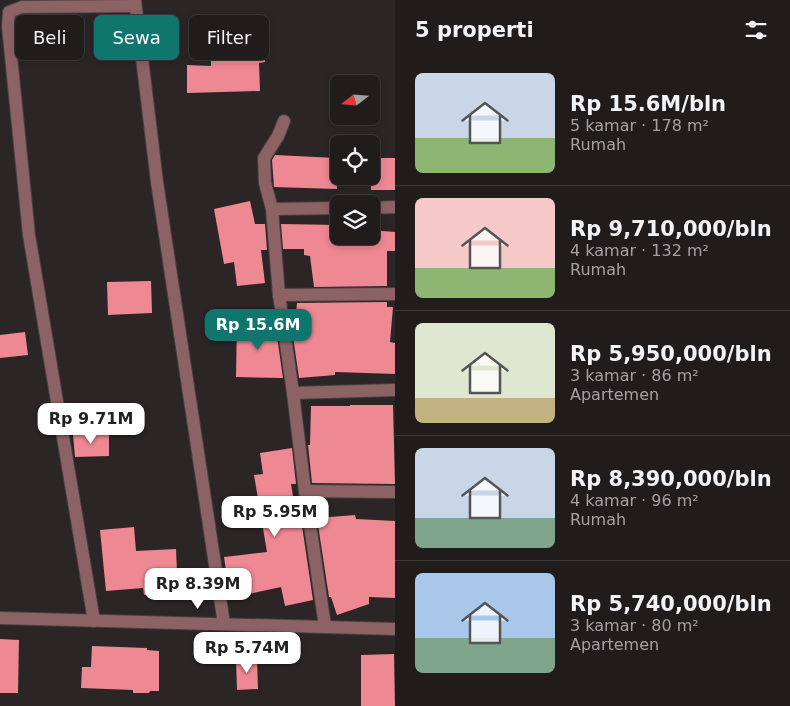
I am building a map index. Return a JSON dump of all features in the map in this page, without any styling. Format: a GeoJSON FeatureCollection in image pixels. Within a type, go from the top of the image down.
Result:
{"type":"FeatureCollection","features":[{"type":"Feature","properties":{"kind":"street"},"geometry":{"type":"LineString","coordinates":[[94,621],[29,235],[8,26],[9,12],[22,7],[135,3],[157,182],[224,624]]}},
{"type":"Feature","properties":{"kind":"street"},"geometry":{"type":"LineString","coordinates":[[284,121],[278,136],[264,158],[265,183],[272,209],[279,295],[304,491],[326,626]]}},
{"type":"Feature","properties":{"kind":"street"},"geometry":{"type":"LineString","coordinates":[[380,208],[395,207]]}},
{"type":"Feature","properties":{"kind":"street"},"geometry":{"type":"LineString","coordinates":[[272,209],[330,208]]}},
{"type":"Feature","properties":{"kind":"street"},"geometry":{"type":"LineString","coordinates":[[279,295],[395,294]]}},
{"type":"Feature","properties":{"kind":"street"},"geometry":{"type":"LineString","coordinates":[[293,393],[395,390]]}},
{"type":"Feature","properties":{"kind":"street"},"geometry":{"type":"LineString","coordinates":[[304,491],[395,492]]}},
{"type":"Feature","properties":{"kind":"street"},"geometry":{"type":"LineString","coordinates":[[0,618],[395,629]]}},
{"type":"Feature","properties":{"kind":"building"},"geometry":{"type":"Polygon","coordinates":[[[211,60],[265,60],[265,62],[259,63],[260,91],[187,93],[187,65],[211,66],[211,60]]]}},
{"type":"Feature","properties":{"kind":"building"},"geometry":{"type":"Polygon","coordinates":[[[275,155],[330,158],[330,185],[337,185],[337,189],[274,187],[272,160],[275,155]]]}},
{"type":"Feature","properties":{"kind":"building"},"geometry":{"type":"Polygon","coordinates":[[[380,158],[395,158],[395,190],[371,190],[371,185],[380,185],[380,158]]]}},
{"type":"Feature","properties":{"kind":"building"},"geometry":{"type":"Polygon","coordinates":[[[250,201],[255,224],[265,224],[267,250],[261,250],[265,283],[237,286],[234,262],[224,264],[214,209],[250,201]]]}},
{"type":"Feature","properties":{"kind":"building"},"geometry":{"type":"Polygon","coordinates":[[[281,224],[330,225],[330,245],[380,245],[380,231],[395,232],[395,251],[387,251],[387,286],[314,287],[310,256],[304,255],[304,249],[283,249],[281,224]]]}},
{"type":"Feature","properties":{"kind":"building"},"geometry":{"type":"Polygon","coordinates":[[[151,281],[152,313],[108,315],[107,282],[151,281]]]}},
{"type":"Feature","properties":{"kind":"building"},"geometry":{"type":"Polygon","coordinates":[[[387,302],[387,307],[393,307],[390,342],[395,343],[395,374],[335,372],[335,375],[299,378],[291,323],[295,323],[297,303],[387,302]]]}},
{"type":"Feature","properties":{"kind":"building"},"geometry":{"type":"Polygon","coordinates":[[[237,322],[275,323],[283,378],[236,377],[237,322]]]}},
{"type":"Feature","properties":{"kind":"building"},"geometry":{"type":"Polygon","coordinates":[[[25,332],[28,355],[0,358],[0,335],[25,332]]]}},
{"type":"Feature","properties":{"kind":"building"},"geometry":{"type":"Polygon","coordinates":[[[393,405],[395,484],[312,483],[308,445],[310,445],[311,406],[393,405]]]}},
{"type":"Feature","properties":{"kind":"building"},"geometry":{"type":"Polygon","coordinates":[[[109,434],[109,456],[75,457],[73,435],[109,434]]]}},
{"type":"Feature","properties":{"kind":"building"},"geometry":{"type":"Polygon","coordinates":[[[292,448],[296,484],[291,484],[297,520],[301,519],[313,600],[285,606],[281,587],[230,598],[224,557],[267,552],[254,475],[263,474],[260,453],[292,448]]]}},
{"type":"Feature","properties":{"kind":"building"},"geometry":{"type":"Polygon","coordinates":[[[355,515],[356,519],[395,521],[395,598],[369,597],[369,604],[337,615],[331,597],[329,597],[317,518],[355,515]]]}},
{"type":"Feature","properties":{"kind":"building"},"geometry":{"type":"Polygon","coordinates":[[[134,527],[136,551],[176,549],[178,594],[144,595],[143,588],[106,591],[100,530],[134,527]]]}},
{"type":"Feature","properties":{"kind":"building"},"geometry":{"type":"Polygon","coordinates":[[[0,639],[19,640],[18,693],[0,693],[0,639]]]}},
{"type":"Feature","properties":{"kind":"building"},"geometry":{"type":"Polygon","coordinates":[[[92,646],[147,648],[147,650],[159,651],[159,691],[133,693],[133,690],[81,688],[82,667],[91,667],[92,646]]]}},
{"type":"Feature","properties":{"kind":"building"},"geometry":{"type":"Polygon","coordinates":[[[394,654],[395,706],[361,706],[361,655],[394,654]]]}},
{"type":"Feature","properties":{"kind":"building"},"geometry":{"type":"Polygon","coordinates":[[[236,659],[257,659],[258,689],[237,690],[236,659]]]}}]}
